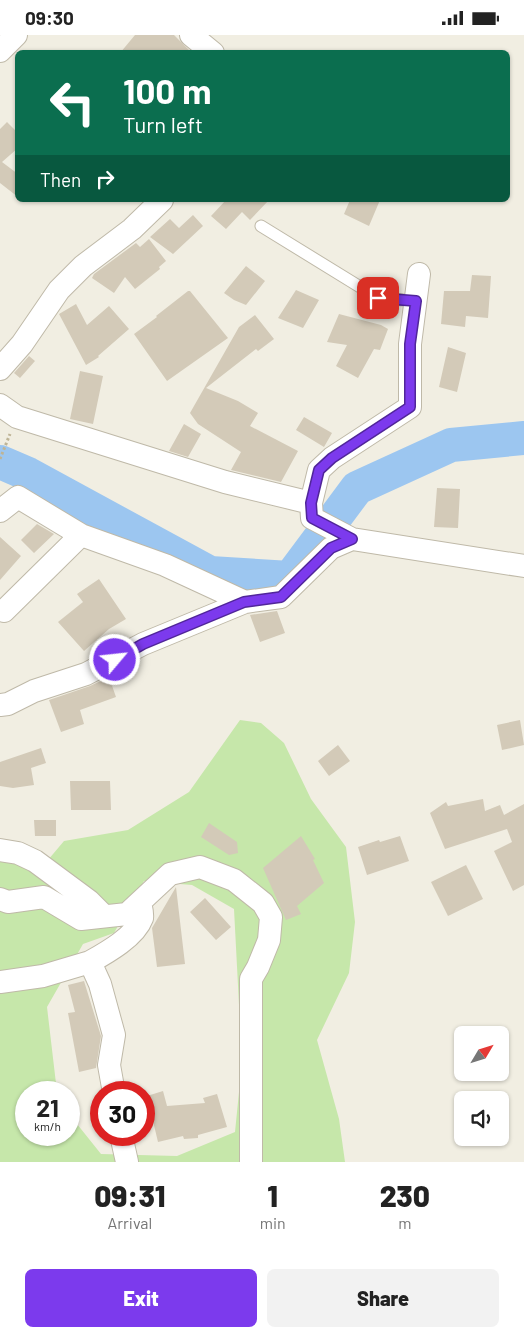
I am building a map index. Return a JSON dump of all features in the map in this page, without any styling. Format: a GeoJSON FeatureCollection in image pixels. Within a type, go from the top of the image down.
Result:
{"type":"FeatureCollection","features":[{"type":"Feature","properties":{"kind":"street"},"geometry":{"type":"LineString","coordinates":[[0,51],[16,35]]}},
{"type":"Feature","properties":{"kind":"street"},"geometry":{"type":"LineString","coordinates":[[191,35],[209,50]]}},
{"type":"Feature","properties":{"kind":"street"},"geometry":{"type":"LineString","coordinates":[[0,369],[22,344],[59,290],[84,266],[132,229],[160,202]]}},
{"type":"Feature","properties":{"kind":"street"},"geometry":{"type":"LineString","coordinates":[[312,511],[319,470],[332,458],[410,407],[410,344],[419,274]]}},
{"type":"Feature","properties":{"kind":"street"},"geometry":{"type":"LineString","coordinates":[[9,411],[312,511],[352,539],[524,566]]}},
{"type":"Feature","properties":{"kind":"street"},"geometry":{"type":"LineString","coordinates":[[0,511],[18,497],[81,535],[165,565],[244,602]]}},
{"type":"Feature","properties":{"kind":"street"},"geometry":{"type":"LineString","coordinates":[[4,611],[81,535]]}},
{"type":"Feature","properties":{"kind":"street"},"geometry":{"type":"LineString","coordinates":[[0,705],[8,705],[34,691],[86,674],[143,644],[244,602],[281,597],[331,548],[352,539]]}},
{"type":"Feature","properties":{"kind":"street"},"geometry":{"type":"LineString","coordinates":[[0,850],[18,853],[35,861],[89,901],[103,915]]}},
{"type":"Feature","properties":{"kind":"street"},"geometry":{"type":"LineString","coordinates":[[0,899],[8,901],[44,897],[81,919],[103,915],[127,914],[170,874],[200,867],[234,880],[263,903],[271,917],[269,940],[251,979],[251,1162]]}},
{"type":"Feature","properties":{"kind":"street"},"geometry":{"type":"LineString","coordinates":[[0,982],[43,976],[90,962],[117,947],[136,927],[142,917],[140,902]]}},
{"type":"Feature","properties":{"kind":"street"},"geometry":{"type":"LineString","coordinates":[[90,962],[100,984],[114,1035],[108,1065],[111,1081]]}},
{"type":"Feature","properties":{"kind":"street"},"geometry":{"type":"LineString","coordinates":[[124,1146],[126,1162]]}},
{"type":"Feature","properties":{"kind":"lane"},"geometry":{"type":"LineString","coordinates":[[261,226],[378,298],[416,301]]}},
{"type":"Feature","properties":{"kind":"path"},"geometry":{"type":"LineString","coordinates":[[0,459],[9,411]]}},
{"type":"Feature","properties":{"kind":"green space"},"geometry":{"type":"Polygon","coordinates":[[[240,720],[261,723],[284,743],[311,799],[346,847],[355,922],[349,973],[317,1040],[339,1119],[345,1162],[0,1162],[0,860],[48,860],[64,841],[128,830],[189,792],[240,720]],[[144,881],[114,933],[83,944],[47,1007],[56,1081],[15,1081],[15,1146],[80,1146],[80,1128],[90,1140],[90,1146],[95,1146],[101,1154],[177,1156],[235,1132],[242,1062],[234,909],[192,885],[144,881]]]}},
{"type":"Feature","properties":{"kind":"building"},"geometry":{"type":"Polygon","coordinates":[[[135,35],[174,35],[189,50],[122,50],[135,35]]]}},
{"type":"Feature","properties":{"kind":"building"},"geometry":{"type":"Polygon","coordinates":[[[7,122],[15,130],[15,151],[2,162],[15,172],[15,195],[0,183],[0,129],[7,122]]]}},
{"type":"Feature","properties":{"kind":"building"},"geometry":{"type":"Polygon","coordinates":[[[224,202],[267,202],[250,220],[242,212],[226,229],[211,216],[224,202]]]}},
{"type":"Feature","properties":{"kind":"building"},"geometry":{"type":"Polygon","coordinates":[[[349,202],[379,202],[369,226],[344,214],[349,202]]]}},
{"type":"Feature","properties":{"kind":"building"},"geometry":{"type":"Polygon","coordinates":[[[193,215],[203,226],[173,254],[150,237],[170,219],[179,228],[193,215]]]}},
{"type":"Feature","properties":{"kind":"building"},"geometry":{"type":"Polygon","coordinates":[[[149,239],[166,261],[159,267],[160,269],[135,289],[125,277],[114,293],[92,278],[94,274],[136,243],[140,247],[149,239]]]}},
{"type":"Feature","properties":{"kind":"building"},"geometry":{"type":"Polygon","coordinates":[[[246,266],[265,281],[246,305],[224,293],[246,266]]]}},
{"type":"Feature","properties":{"kind":"building"},"geometry":{"type":"Polygon","coordinates":[[[472,275],[491,276],[488,318],[466,316],[465,327],[441,324],[444,291],[470,291],[472,275]]]}},
{"type":"Feature","properties":{"kind":"building"},"geometry":{"type":"Polygon","coordinates":[[[296,290],[319,300],[303,328],[278,318],[296,290]]]}},
{"type":"Feature","properties":{"kind":"building"},"geometry":{"type":"Polygon","coordinates":[[[190,291],[228,338],[167,381],[134,334],[190,291]]]}},
{"type":"Feature","properties":{"kind":"building"},"geometry":{"type":"Polygon","coordinates":[[[76,304],[87,325],[109,306],[129,329],[99,357],[86,365],[59,314],[76,304]]]}},
{"type":"Feature","properties":{"kind":"building"},"geometry":{"type":"Polygon","coordinates":[[[339,314],[381,325],[388,329],[380,350],[374,349],[358,378],[336,366],[347,345],[327,342],[339,314]]]}},
{"type":"Feature","properties":{"kind":"building"},"geometry":{"type":"Polygon","coordinates":[[[255,315],[274,339],[258,351],[256,349],[206,388],[238,401],[258,413],[250,426],[298,451],[281,482],[231,470],[241,452],[198,424],[190,413],[239,327],[255,315]]]}},
{"type":"Feature","properties":{"kind":"building"},"geometry":{"type":"Polygon","coordinates":[[[448,347],[466,353],[457,392],[439,387],[448,347]]]}},
{"type":"Feature","properties":{"kind":"building"},"geometry":{"type":"Polygon","coordinates":[[[29,356],[35,361],[20,378],[14,373],[29,356]]]}},
{"type":"Feature","properties":{"kind":"building"},"geometry":{"type":"Polygon","coordinates":[[[80,371],[103,376],[93,424],[70,419],[80,371]]]}},
{"type":"Feature","properties":{"kind":"building"},"geometry":{"type":"Polygon","coordinates":[[[304,417],[332,433],[324,447],[296,430],[304,417]]]}},
{"type":"Feature","properties":{"kind":"building"},"geometry":{"type":"Polygon","coordinates":[[[184,424],[201,434],[188,457],[169,451],[184,424]]]}},
{"type":"Feature","properties":{"kind":"building"},"geometry":{"type":"Polygon","coordinates":[[[437,488],[460,489],[458,528],[434,527],[437,488]]]}},
{"type":"Feature","properties":{"kind":"building"},"geometry":{"type":"Polygon","coordinates":[[[37,524],[54,534],[34,553],[21,540],[37,524]]]}},
{"type":"Feature","properties":{"kind":"building"},"geometry":{"type":"Polygon","coordinates":[[[0,537],[21,556],[0,580],[0,537]]]}},
{"type":"Feature","properties":{"kind":"building"},"geometry":{"type":"Polygon","coordinates":[[[99,579],[126,619],[109,629],[84,651],[58,622],[83,602],[77,594],[99,579]]]}},
{"type":"Feature","properties":{"kind":"building"},"geometry":{"type":"Polygon","coordinates":[[[277,611],[285,633],[260,642],[250,615],[277,611]]]}},
{"type":"Feature","properties":{"kind":"building"},"geometry":{"type":"Polygon","coordinates":[[[109,677],[116,697],[80,710],[84,724],[61,732],[49,700],[90,686],[109,677]]]}},
{"type":"Feature","properties":{"kind":"building"},"geometry":{"type":"Polygon","coordinates":[[[520,720],[524,745],[502,750],[497,725],[520,720]]]}},
{"type":"Feature","properties":{"kind":"building"},"geometry":{"type":"Polygon","coordinates":[[[338,745],[350,761],[329,776],[318,761],[338,745]]]}},
{"type":"Feature","properties":{"kind":"building"},"geometry":{"type":"Polygon","coordinates":[[[41,748],[46,763],[31,768],[34,785],[13,788],[0,786],[0,762],[41,748]]]}},
{"type":"Feature","properties":{"kind":"building"},"geometry":{"type":"Polygon","coordinates":[[[70,781],[110,781],[111,810],[71,810],[70,781]]]}},
{"type":"Feature","properties":{"kind":"building"},"geometry":{"type":"Polygon","coordinates":[[[483,799],[485,811],[500,805],[504,815],[524,804],[524,885],[513,891],[494,851],[512,842],[507,829],[445,849],[430,813],[446,802],[448,806],[483,799]]]}},
{"type":"Feature","properties":{"kind":"building"},"geometry":{"type":"Polygon","coordinates":[[[34,820],[56,820],[56,836],[35,836],[34,820]]]}},
{"type":"Feature","properties":{"kind":"building"},"geometry":{"type":"Polygon","coordinates":[[[209,823],[237,842],[238,853],[229,855],[201,837],[209,823]]]}},
{"type":"Feature","properties":{"kind":"building"},"geometry":{"type":"Polygon","coordinates":[[[301,836],[315,859],[313,860],[324,883],[297,906],[301,914],[286,920],[263,868],[301,836]]]}},
{"type":"Feature","properties":{"kind":"building"},"geometry":{"type":"Polygon","coordinates":[[[400,836],[409,861],[367,875],[358,847],[400,836]]]}},
{"type":"Feature","properties":{"kind":"building"},"geometry":{"type":"Polygon","coordinates":[[[466,865],[483,899],[448,916],[431,882],[466,865]]]}},
{"type":"Feature","properties":{"kind":"building"},"geometry":{"type":"Polygon","coordinates":[[[176,887],[185,964],[157,967],[152,928],[176,887]]]}},
{"type":"Feature","properties":{"kind":"building"},"geometry":{"type":"Polygon","coordinates":[[[205,898],[231,927],[216,940],[190,912],[205,898]]]}},
{"type":"Feature","properties":{"kind":"building"},"geometry":{"type":"Polygon","coordinates":[[[84,981],[101,1036],[96,1068],[79,1072],[68,1013],[75,1012],[68,985],[84,981]]]}},
{"type":"Feature","properties":{"kind":"building"},"geometry":{"type":"Polygon","coordinates":[[[163,1091],[167,1106],[205,1103],[203,1098],[217,1094],[227,1127],[198,1135],[198,1138],[184,1139],[183,1136],[158,1142],[155,1129],[155,1094],[163,1091]]]}},
{"type":"Feature","properties":{"kind":"waterway"},"geometry":{"type":"LineString","coordinates":[[0,462],[28,474],[210,573],[290,578],[357,488],[451,445],[524,438]]}},
{"type":"Feature","properties":{"kind":"route"},"geometry":{"type":"LineString","coordinates":[[115,660],[143,644],[244,602],[281,597],[331,548],[352,539],[312,518],[311,503],[319,470],[332,458],[410,407],[410,344],[416,301],[378,298]]}}]}
